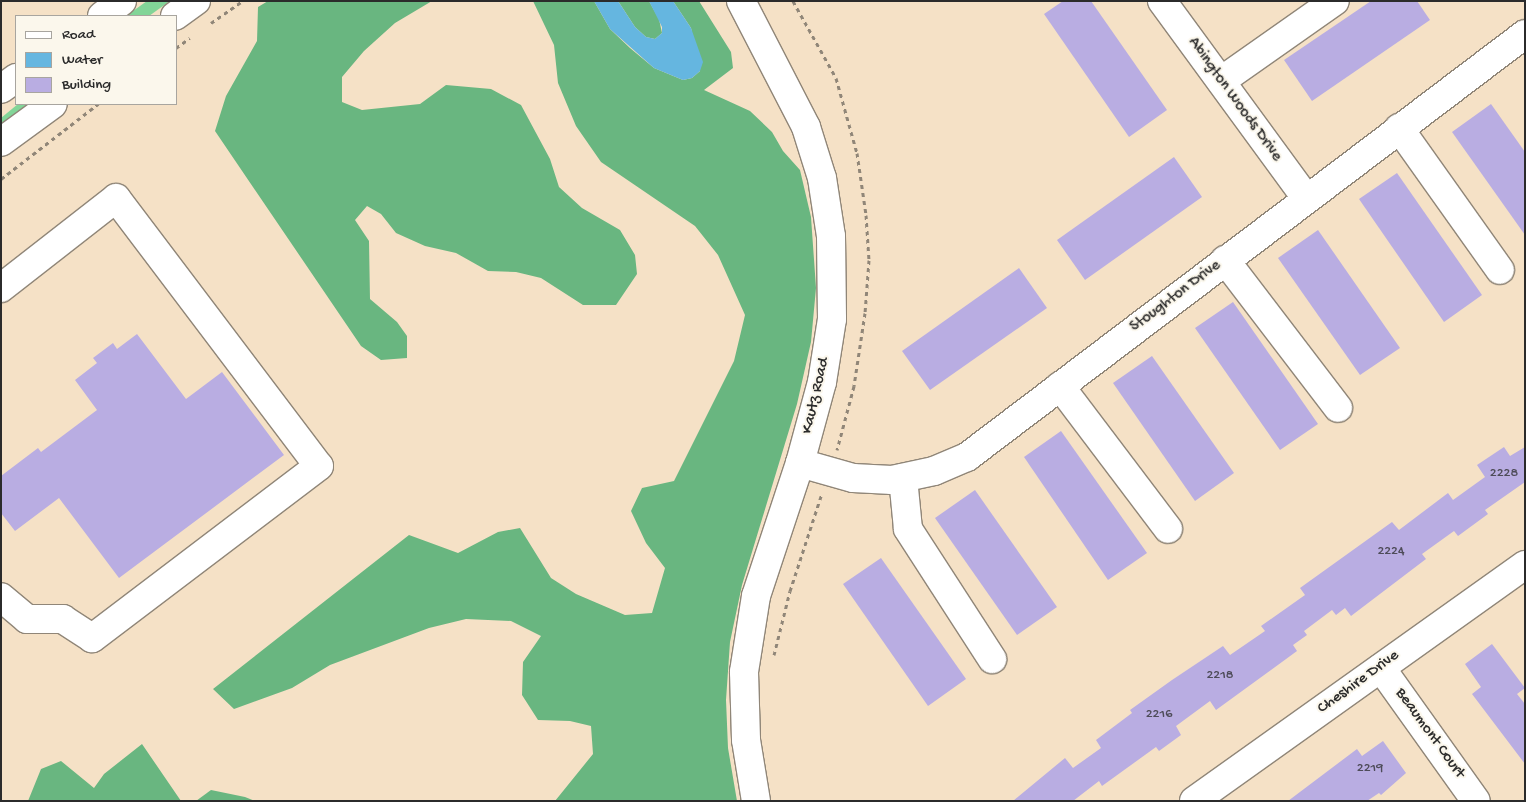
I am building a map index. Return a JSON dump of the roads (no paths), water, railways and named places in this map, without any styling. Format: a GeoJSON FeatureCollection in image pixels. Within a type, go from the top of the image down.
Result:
{"type":"FeatureCollection","features":[{"type":"Feature","properties":{"kind":"street"},"geometry":{"type":"LineString","coordinates":[[103,15],[122,1]]}},
{"type":"Feature","properties":{"kind":"street"},"geometry":{"type":"LineString","coordinates":[[176,15],[196,1]]}},
{"type":"Feature","properties":{"kind":"street","name":"Kautz Road"},"geometry":{"type":"LineString","coordinates":[[741,1],[806,128],[822,178],[831,236],[832,319],[822,382],[800,463],[756,596],[744,672],[746,740],[756,801]]}},
{"type":"Feature","properties":{"kind":"street","name":"Abington Woods Drive"},"geometry":{"type":"LineString","coordinates":[[1162,1],[1306,198]]}},
{"type":"Feature","properties":{"kind":"street"},"geometry":{"type":"LineString","coordinates":[[1220,81],[1334,1]]}},
{"type":"Feature","properties":{"kind":"street","name":"Stoughton Drive"},"geometry":{"type":"LineString","coordinates":[[800,463],[853,478],[903,478],[934,471],[967,457],[1306,198],[1525,34]]}},
{"type":"Feature","properties":{"kind":"street"},"geometry":{"type":"LineString","coordinates":[[1,88],[15,79]]}},
{"type":"Feature","properties":{"kind":"street"},"geometry":{"type":"LineString","coordinates":[[1,142],[52,105]]}},
{"type":"Feature","properties":{"kind":"street"},"geometry":{"type":"LineString","coordinates":[[1399,128],[1500,270]]}},
{"type":"Feature","properties":{"kind":"street"},"geometry":{"type":"LineString","coordinates":[[1,288],[116,198],[319,466],[92,638],[63,619],[27,619],[1,597]]}},
{"type":"Feature","properties":{"kind":"street"},"geometry":{"type":"LineString","coordinates":[[1225,260],[1338,408]]}},
{"type":"Feature","properties":{"kind":"street"},"geometry":{"type":"LineString","coordinates":[[1060,386],[1168,529]]}},
{"type":"Feature","properties":{"kind":"street"},"geometry":{"type":"LineString","coordinates":[[903,478],[908,529],[992,658]]}},
{"type":"Feature","properties":{"kind":"street","name":"Cheshire Drive"},"geometry":{"type":"LineString","coordinates":[[1194,801],[1525,565]]}},
{"type":"Feature","properties":{"kind":"street","name":"Beaumont Court"},"geometry":{"type":"LineString","coordinates":[[1381,668],[1476,801]]}},
{"type":"Feature","properties":{"kind":"water"},"geometry":{"type":"Polygon","coordinates":[[[594,1],[618,1],[635,27],[646,37],[655,39],[662,33],[662,27],[649,1],[673,1],[691,28],[703,62],[700,71],[692,78],[683,80],[654,68],[610,29],[594,1]]]}}]}
